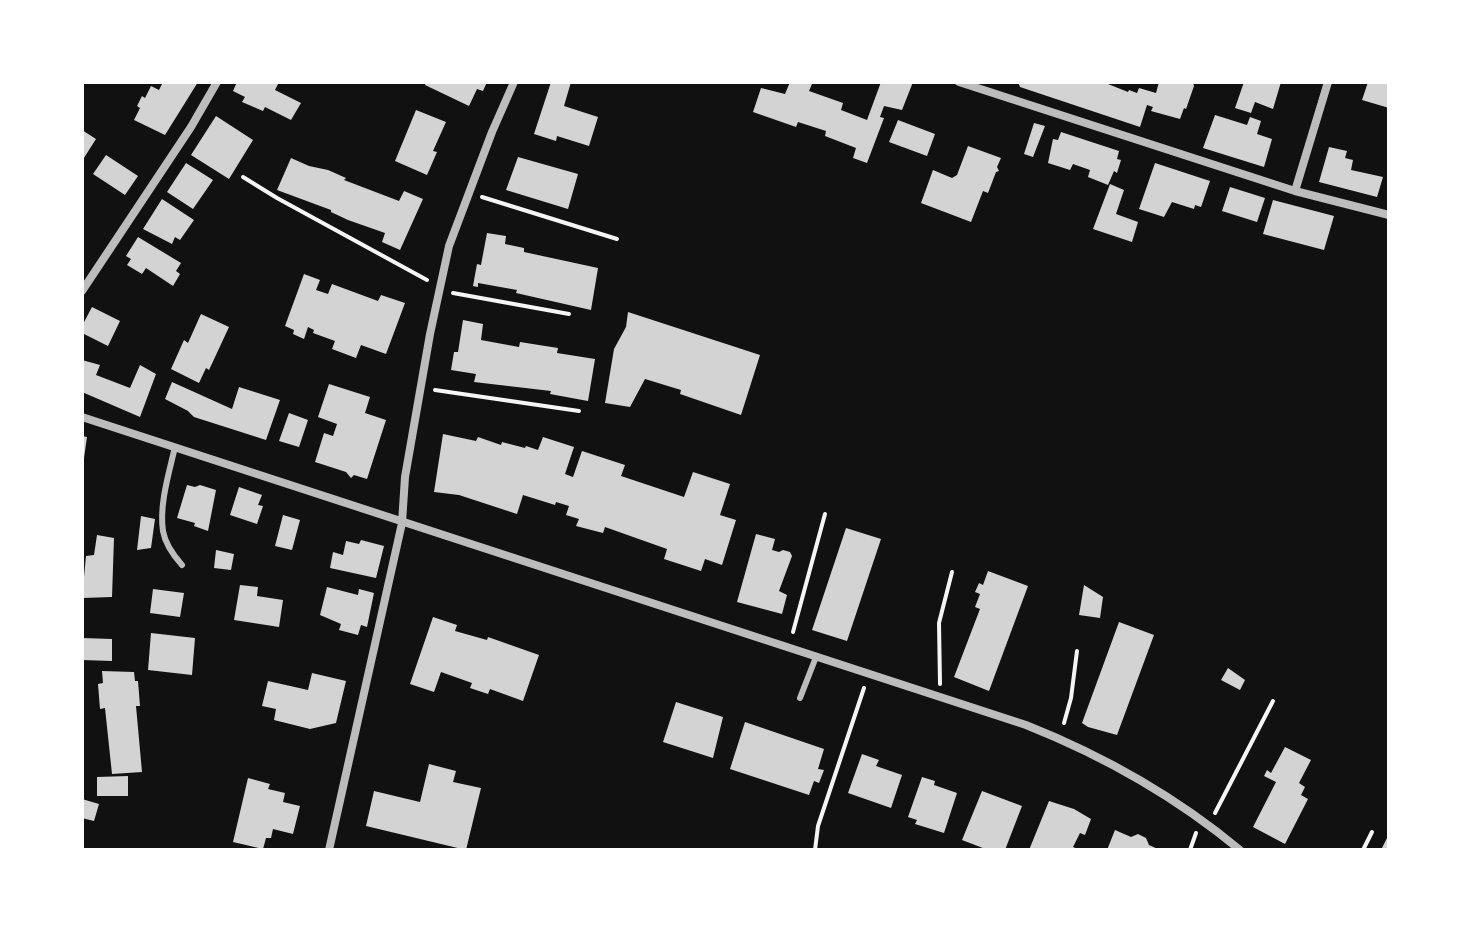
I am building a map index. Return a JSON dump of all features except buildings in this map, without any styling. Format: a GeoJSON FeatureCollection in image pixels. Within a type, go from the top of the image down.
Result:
{"type":"FeatureCollection","features":[{"type":"Feature","properties":{"kind":"street"},"geometry":{"type":"LineString","coordinates":[[82,291],[191,127],[217,82]]}},
{"type":"Feature","properties":{"kind":"street"},"geometry":{"type":"LineString","coordinates":[[329,850],[402,523],[405,477],[449,246],[514,82]]}},
{"type":"Feature","properties":{"kind":"street"},"geometry":{"type":"LineString","coordinates":[[959,82],[1295,191],[1389,215]]}},
{"type":"Feature","properties":{"kind":"street"},"geometry":{"type":"LineString","coordinates":[[1295,191],[1328,82]]}},
{"type":"Feature","properties":{"kind":"street"},"geometry":{"type":"LineString","coordinates":[[82,417],[939,696],[1060,739],[1164,793],[1240,850]]}},
{"type":"Feature","properties":{"kind":"lane"},"geometry":{"type":"LineString","coordinates":[[175,447],[164,504],[163,533],[182,565]]}},
{"type":"Feature","properties":{"kind":"lane"},"geometry":{"type":"LineString","coordinates":[[800,698],[816,657]]}},
{"type":"Feature","properties":{"kind":"path"},"geometry":{"type":"LineString","coordinates":[[243,177],[439,289],[569,314]]}},
{"type":"Feature","properties":{"kind":"path"},"geometry":{"type":"LineString","coordinates":[[468,193],[617,239]]}},
{"type":"Feature","properties":{"kind":"path"},"geometry":{"type":"LineString","coordinates":[[421,388],[579,411]]}},
{"type":"Feature","properties":{"kind":"path"},"geometry":{"type":"LineString","coordinates":[[789,649],[825,514]]}},
{"type":"Feature","properties":{"kind":"path"},"geometry":{"type":"LineString","coordinates":[[939,696],[939,623],[952,572]]}},
{"type":"Feature","properties":{"kind":"path"},"geometry":{"type":"LineString","coordinates":[[1060,739],[1071,698],[1077,651]]}},
{"type":"Feature","properties":{"kind":"path"},"geometry":{"type":"LineString","coordinates":[[815,850],[818,826],[869,674]]}},
{"type":"Feature","properties":{"kind":"path"},"geometry":{"type":"LineString","coordinates":[[1209,825],[1273,701]]}},
{"type":"Feature","properties":{"kind":"path"},"geometry":{"type":"LineString","coordinates":[[1363,850],[1372,832]]}}]}
